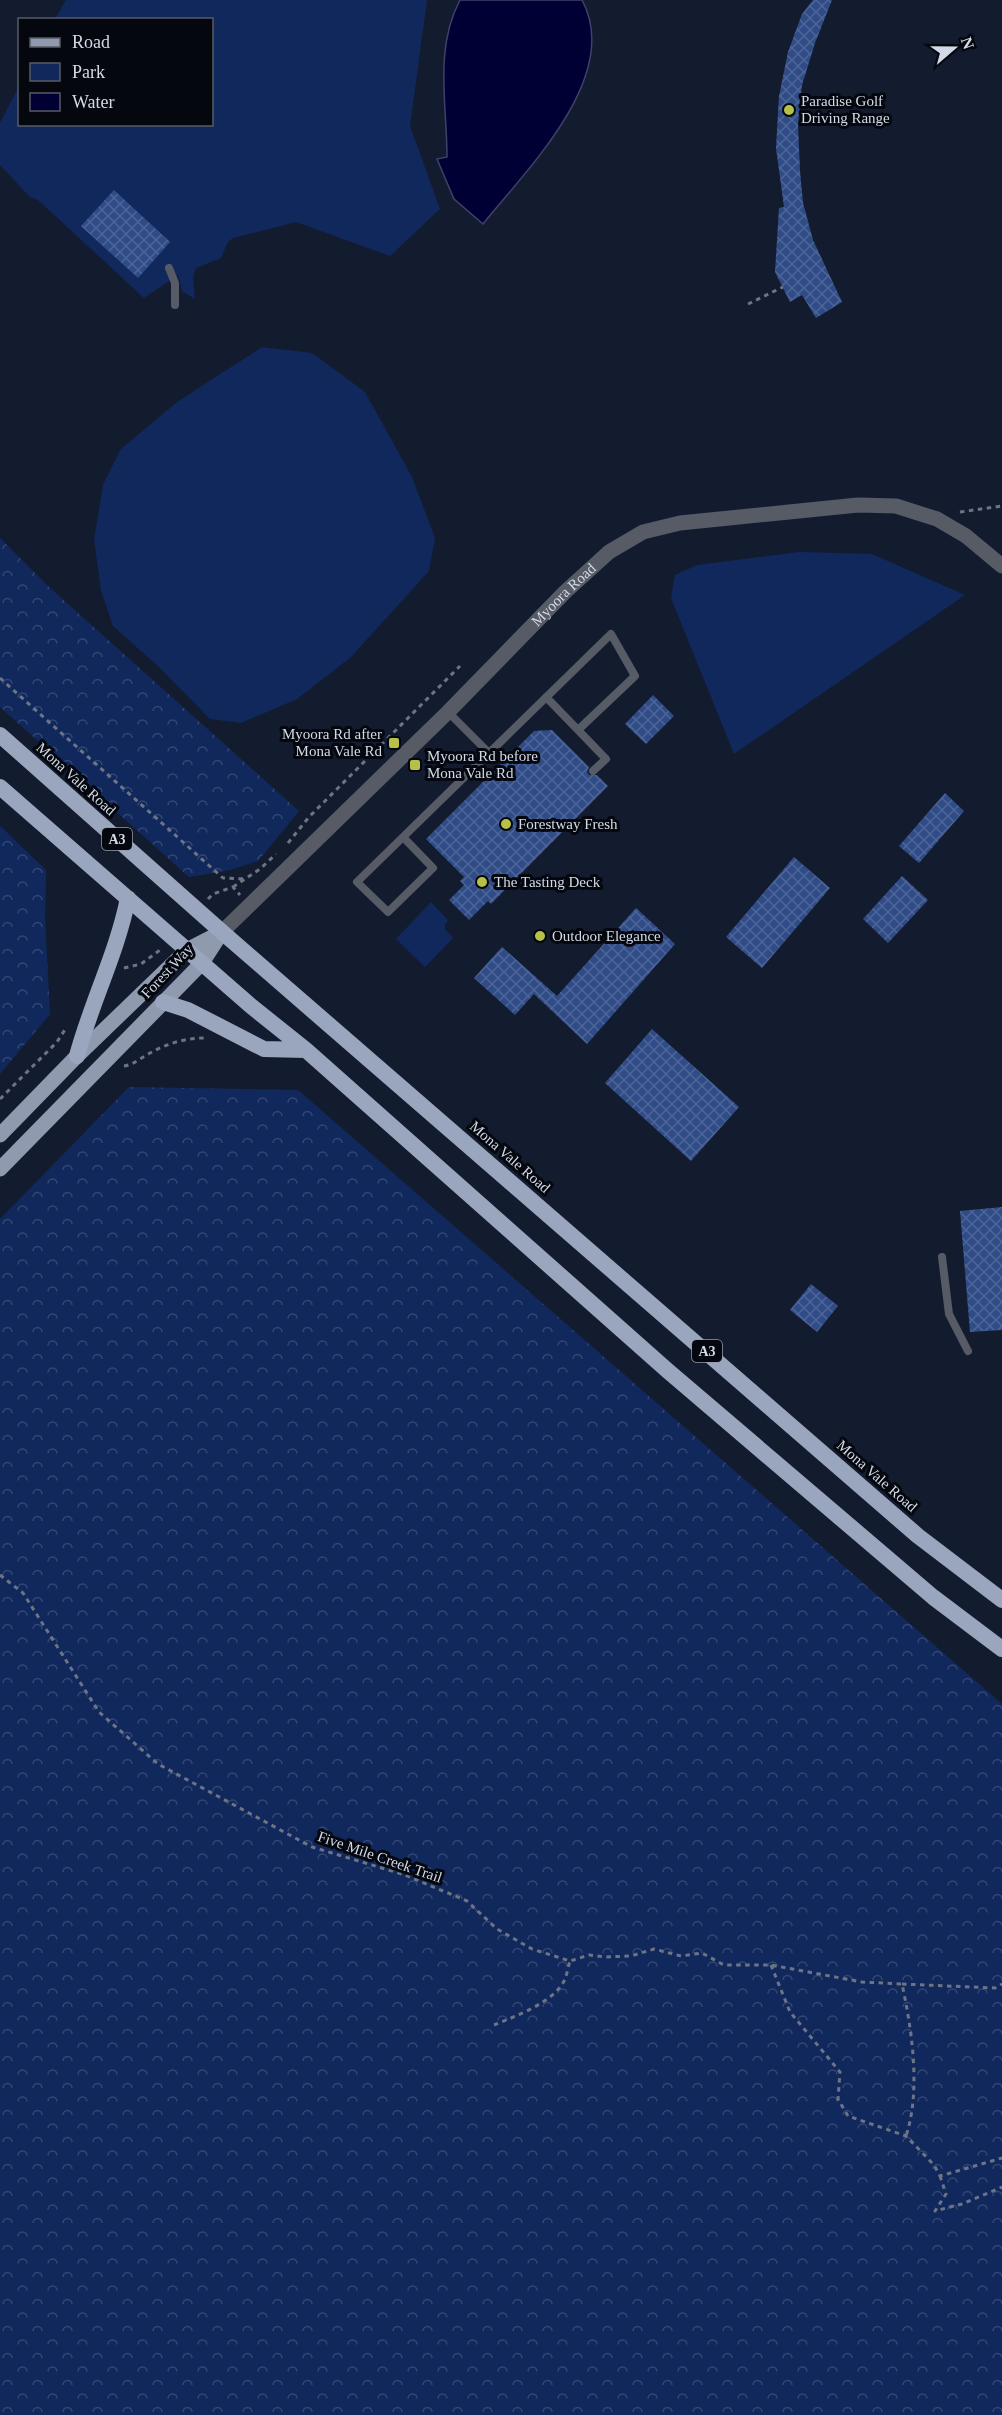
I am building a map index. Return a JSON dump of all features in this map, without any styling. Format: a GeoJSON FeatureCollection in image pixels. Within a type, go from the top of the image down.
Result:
{"type":"FeatureCollection","features":[{"type":"Feature","properties":{"kind":"highway","name":"Mona Vale Road"},"geometry":{"type":"LineString","coordinates":[[0,735],[222,932],[918,1536],[1002,1600]]}},
{"type":"Feature","properties":{"kind":"highway","name":"A3"},"geometry":{"type":"LineString","coordinates":[[0,787],[202,963],[306,1050],[681,1382],[933,1597],[1002,1649]]}},
{"type":"Feature","properties":{"kind":"highway"},"geometry":{"type":"LineString","coordinates":[[77,1056],[84,1030],[122,926],[128,898]]}},
{"type":"Feature","properties":{"kind":"highway"},"geometry":{"type":"LineString","coordinates":[[163,1002],[188,1010],[264,1049],[306,1050]]}},
{"type":"Feature","properties":{"kind":"main road","name":"Forest Way"},"geometry":{"type":"LineString","coordinates":[[0,1135],[77,1056],[187,950],[222,932]]}},
{"type":"Feature","properties":{"kind":"main road","name":"Forest Way"},"geometry":{"type":"LineString","coordinates":[[0,1169],[202,963],[222,932]]}},
{"type":"Feature","properties":{"kind":"street","name":"Myoora Road"},"geometry":{"type":"LineString","coordinates":[[222,932],[448,711],[565,592],[609,552],[643,532],[681,523],[858,505],[896,506],[931,516],[966,536],[1002,566]]}},
{"type":"Feature","properties":{"kind":"lane"},"geometry":{"type":"LineString","coordinates":[[169,268],[175,283],[175,305]]}},
{"type":"Feature","properties":{"kind":"lane"},"geometry":{"type":"LineString","coordinates":[[403,837],[433,868],[387,912],[357,882],[546,697],[611,634],[635,676],[579,730]]}},
{"type":"Feature","properties":{"kind":"lane"},"geometry":{"type":"LineString","coordinates":[[546,697],[606,759],[593,771]]}},
{"type":"Feature","properties":{"kind":"lane"},"geometry":{"type":"LineString","coordinates":[[448,711],[489,753]]}},
{"type":"Feature","properties":{"kind":"lane"},"geometry":{"type":"LineString","coordinates":[[942,1257],[949,1314],[968,1351]]}},
{"type":"Feature","properties":{"kind":"path"},"geometry":{"type":"LineString","coordinates":[[748,304],[783,287]]}},
{"type":"Feature","properties":{"kind":"path"},"geometry":{"type":"LineString","coordinates":[[931,516],[1002,507]]}},
{"type":"Feature","properties":{"kind":"path"},"geometry":{"type":"LineString","coordinates":[[287,844],[309,817],[460,666]]}},
{"type":"Feature","properties":{"kind":"path"},"geometry":{"type":"LineString","coordinates":[[0,678],[223,878],[246,879]]}},
{"type":"Feature","properties":{"kind":"path"},"geometry":{"type":"LineString","coordinates":[[209,898],[246,879],[280,850]]}},
{"type":"Feature","properties":{"kind":"path"},"geometry":{"type":"LineString","coordinates":[[233,887],[239,894]]}},
{"type":"Feature","properties":{"kind":"path"},"geometry":{"type":"LineString","coordinates":[[118,966],[125,968],[141,964],[156,954]]}},
{"type":"Feature","properties":{"kind":"path"},"geometry":{"type":"LineString","coordinates":[[0,1099],[57,1042],[68,1025]]}},
{"type":"Feature","properties":{"kind":"path"},"geometry":{"type":"LineString","coordinates":[[122,1067],[131,1065],[147,1054],[176,1042],[210,1038]]}},
{"type":"Feature","properties":{"kind":"path","name":"Five Mile Creek Trail"},"geometry":{"type":"LineString","coordinates":[[0,1575],[23,1593],[99,1712],[158,1764],[312,1847],[405,1875],[466,1901],[497,1929],[532,1949],[570,1961],[589,1955],[631,1956],[654,1949],[681,1956],[702,1953],[724,1965],[771,1965],[862,1982],[995,1988],[1002,1984]]}},
{"type":"Feature","properties":{"kind":"path"},"geometry":{"type":"LineString","coordinates":[[494,2025],[530,2010],[554,1993],[565,1981],[570,1961]]}},
{"type":"Feature","properties":{"kind":"path"},"geometry":{"type":"LineString","coordinates":[[771,1965],[790,2012],[840,2072],[838,2099],[848,2116],[906,2136],[934,2165],[946,2194],[935,2211],[962,2205],[1002,2187]]}},
{"type":"Feature","properties":{"kind":"path"},"geometry":{"type":"LineString","coordinates":[[902,1984],[909,2019],[913,2065],[913,2116],[906,2136]]}},
{"type":"Feature","properties":{"kind":"path"},"geometry":{"type":"LineString","coordinates":[[940,2176],[1002,2158]]}},
{"type":"Feature","properties":{"kind":"green space"},"geometry":{"type":"Polygon","coordinates":[[[66,0],[427,0],[410,126],[440,209],[390,256],[296,222],[233,238],[228,242],[221,258],[196,268],[193,277],[195,299],[182,291],[178,275],[144,298],[38,200],[30,197],[0,165],[0,123],[18,88],[18,126],[213,126],[213,18],[56,18],[66,0]]]}},
{"type":"Feature","properties":{"kind":"green space"},"geometry":{"type":"Polygon","coordinates":[[[262,347],[312,353],[365,392],[412,477],[435,538],[429,571],[351,657],[297,699],[241,723],[210,719],[159,667],[113,626],[101,590],[94,540],[103,485],[121,449],[177,402],[262,347]]]}},
{"type":"Feature","properties":{"kind":"green space"},"geometry":{"type":"Polygon","coordinates":[[[0,538],[49,587],[299,811],[258,861],[230,870],[189,877],[0,707],[0,538]]]}},
{"type":"Feature","properties":{"kind":"green space"},"geometry":{"type":"Polygon","coordinates":[[[799,552],[872,554],[965,595],[734,754],[671,598],[675,575],[697,565],[799,552]]]}},
{"type":"Feature","properties":{"kind":"green space"},"geometry":{"type":"Polygon","coordinates":[[[0,826],[46,870],[45,919],[50,1014],[0,1074],[0,826]]]}},
{"type":"Feature","properties":{"kind":"green space"},"geometry":{"type":"Polygon","coordinates":[[[431,902],[448,920],[445,929],[453,938],[425,967],[396,939],[431,902]]]}},
{"type":"Feature","properties":{"kind":"green space"},"geometry":{"type":"Polygon","coordinates":[[[129,1087],[298,1090],[1002,1704],[1002,2415],[0,2415],[0,1219],[129,1087]]]}},
{"type":"Feature","properties":{"kind":"water"},"geometry":{"type":"Polygon","coordinates":[[[460,0],[582,0],[591,29],[590,59],[580,90],[564,120],[544,149],[483,224],[454,199],[437,159],[447,157],[444,57],[452,19],[460,0]]]}},
{"type":"Feature","properties":{"kind":"building"},"geometry":{"type":"Polygon","coordinates":[[[813,0],[832,0],[802,85],[798,125],[803,203],[813,240],[842,302],[816,318],[802,295],[790,302],[775,272],[779,208],[784,207],[776,148],[779,96],[788,52],[802,14],[813,0]]]}},
{"type":"Feature","properties":{"kind":"building"},"geometry":{"type":"Polygon","coordinates":[[[114,190],[170,242],[138,278],[81,226],[114,190]]]}},
{"type":"Feature","properties":{"kind":"building"},"geometry":{"type":"Polygon","coordinates":[[[653,695],[674,716],[646,744],[625,724],[653,695]]]}},
{"type":"Feature","properties":{"kind":"building","name":"Forestway Fresh"},"geometry":{"type":"Polygon","coordinates":[[[552,730],[589,767],[587,772],[589,775],[597,775],[608,786],[491,904],[488,901],[469,920],[449,900],[464,885],[460,881],[464,877],[426,839],[534,731],[552,730]]]}},
{"type":"Feature","properties":{"kind":"building"},"geometry":{"type":"Polygon","coordinates":[[[945,793],[964,811],[919,863],[899,846],[945,793]]]}},
{"type":"Feature","properties":{"kind":"building"},"geometry":{"type":"Polygon","coordinates":[[[794,857],[830,888],[762,968],[726,937],[794,857]]]}},
{"type":"Feature","properties":{"kind":"building"},"geometry":{"type":"Polygon","coordinates":[[[902,876],[928,900],[888,943],[863,919],[902,876]]]}},
{"type":"Feature","properties":{"kind":"building"},"geometry":{"type":"Polygon","coordinates":[[[636,908],[675,944],[587,1044],[534,994],[515,1015],[474,978],[502,947],[557,996],[636,908]]]}},
{"type":"Feature","properties":{"kind":"building"},"geometry":{"type":"Polygon","coordinates":[[[652,1029],[739,1107],[691,1161],[605,1083],[652,1029]]]}},
{"type":"Feature","properties":{"kind":"building"},"geometry":{"type":"Polygon","coordinates":[[[1002,1207],[1002,1330],[970,1332],[960,1211],[1002,1207]]]}},
{"type":"Feature","properties":{"kind":"building"},"geometry":{"type":"Polygon","coordinates":[[[811,1284],[838,1306],[817,1332],[790,1310],[811,1284]]]}},
{"type":"Feature","properties":{"kind":"place","name":"Paradise Golf Driving Range"},"geometry":{"type":"Point","coordinates":[789,110]}},
{"type":"Feature","properties":{"kind":"place","name":"Myoora Rd after Mona Vale Rd"},"geometry":{"type":"Point","coordinates":[394,743]}},
{"type":"Feature","properties":{"kind":"place","name":"Myoora Rd before Mona Vale Rd"},"geometry":{"type":"Point","coordinates":[415,765]}},
{"type":"Feature","properties":{"kind":"place","name":"Forestway Fresh"},"geometry":{"type":"Point","coordinates":[506,824]}},
{"type":"Feature","properties":{"kind":"place","name":"The Tasting Deck"},"geometry":{"type":"Point","coordinates":[482,882]}},
{"type":"Feature","properties":{"kind":"place","name":"Outdoor Elegance"},"geometry":{"type":"Point","coordinates":[540,936]}}]}
